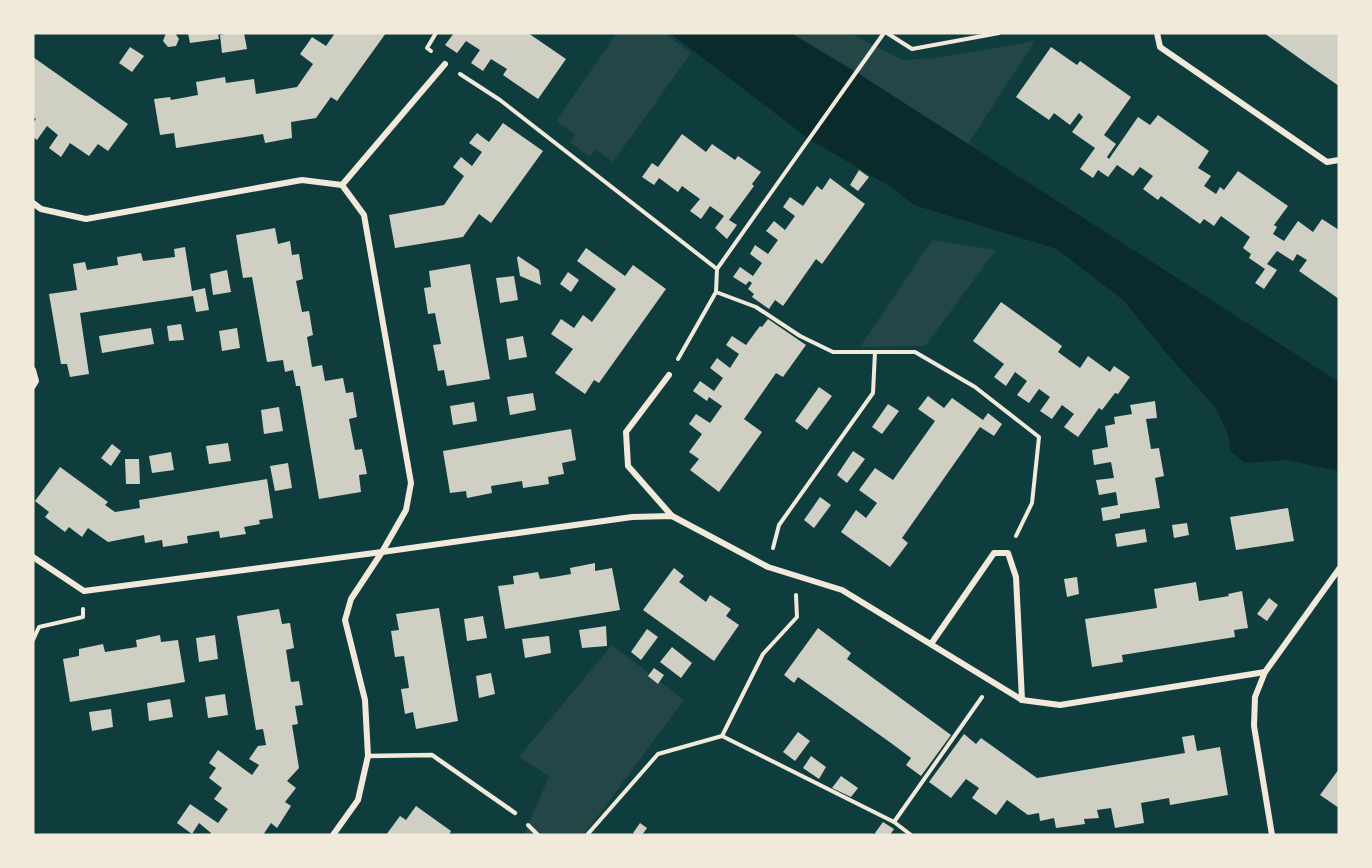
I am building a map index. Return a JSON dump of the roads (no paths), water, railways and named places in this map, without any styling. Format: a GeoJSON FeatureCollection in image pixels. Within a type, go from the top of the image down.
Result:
{"type":"FeatureCollection","features":[{"type":"Feature","properties":{"kind":"street"},"geometry":{"type":"LineString","coordinates":[[1157,33],[1160,47],[1170,54],[1327,162],[1339,160]]}},
{"type":"Feature","properties":{"kind":"street"},"geometry":{"type":"LineString","coordinates":[[342,185],[445,64]]}},
{"type":"Feature","properties":{"kind":"street"},"geometry":{"type":"LineString","coordinates":[[33,203],[41,209],[86,219],[302,180],[342,185],[364,215],[411,483],[406,510],[351,599],[345,620],[365,700],[368,756],[358,800],[333,835]]}},
{"type":"Feature","properties":{"kind":"street"},"geometry":{"type":"LineString","coordinates":[[33,370],[36,381],[33,386]]}},
{"type":"Feature","properties":{"kind":"street"},"geometry":{"type":"LineString","coordinates":[[669,375],[626,432],[628,466],[672,516],[768,567],[842,590],[1022,700],[1060,705],[1265,672]]}},
{"type":"Feature","properties":{"kind":"street"},"geometry":{"type":"LineString","coordinates":[[33,557],[84,591],[632,517],[672,516]]}},
{"type":"Feature","properties":{"kind":"street"},"geometry":{"type":"LineString","coordinates":[[931,644],[994,553],[1008,553],[1016,577],[1022,700]]}},
{"type":"Feature","properties":{"kind":"street"},"geometry":{"type":"LineString","coordinates":[[1272,835],[1254,726],[1256,697],[1265,672],[1339,569]]}},
{"type":"Feature","properties":{"kind":"lane"},"geometry":{"type":"LineString","coordinates":[[368,756],[432,755],[515,813]]}}]}
